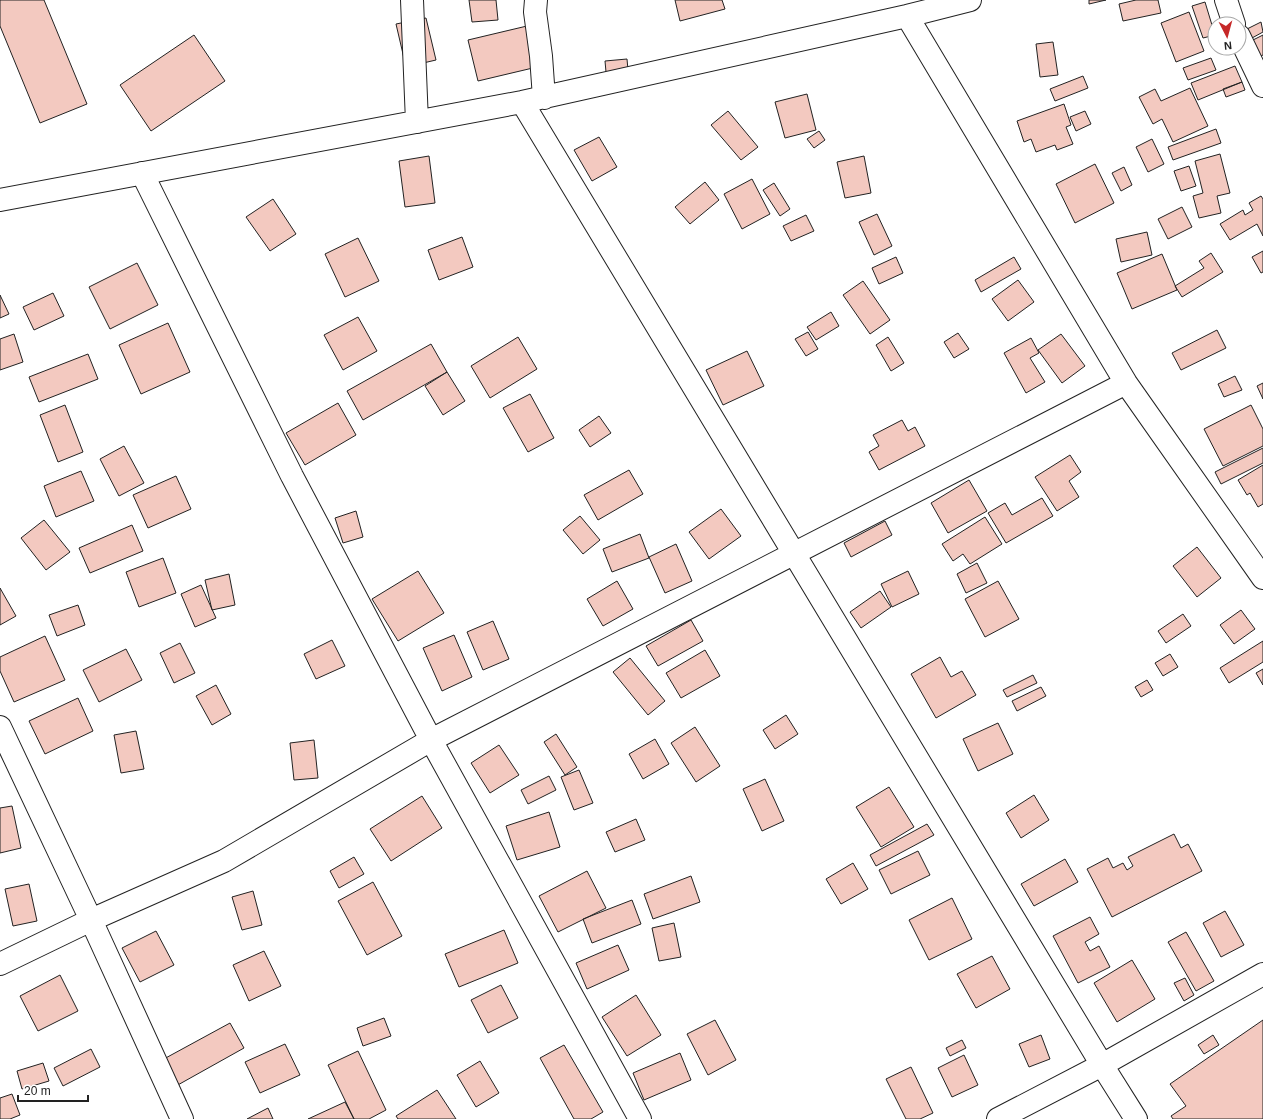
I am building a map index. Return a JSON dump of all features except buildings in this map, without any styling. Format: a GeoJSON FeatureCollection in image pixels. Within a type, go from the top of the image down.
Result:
{"type":"FeatureCollection","features":[{"type":"Feature","properties":{"kind":"street"},"geometry":{"type":"LineString","coordinates":[[412,0],[417,122]]}},
{"type":"Feature","properties":{"kind":"street"},"geometry":{"type":"LineString","coordinates":[[536,0],[535,12],[541,56],[544,98]]}},
{"type":"Feature","properties":{"kind":"street"},"geometry":{"type":"LineString","coordinates":[[0,200],[544,98],[907,16],[970,0]]}},
{"type":"Feature","properties":{"kind":"street"},"geometry":{"type":"LineString","coordinates":[[1226,0],[1231,16]]}},
{"type":"Feature","properties":{"kind":"street"},"geometry":{"type":"LineString","coordinates":[[907,16],[1126,383],[1263,578]]}},
{"type":"Feature","properties":{"kind":"street"},"geometry":{"type":"LineString","coordinates":[[1247,53],[1263,86]]}},
{"type":"Feature","properties":{"kind":"street"},"geometry":{"type":"LineString","coordinates":[[522,102],[1136,1119]]}},
{"type":"Feature","properties":{"kind":"street"},"geometry":{"type":"LineString","coordinates":[[142,173],[292,476],[431,740],[640,1119]]}},
{"type":"Feature","properties":{"kind":"street"},"geometry":{"type":"LineString","coordinates":[[0,964],[91,920],[224,861],[431,740],[1126,383]]}},
{"type":"Feature","properties":{"kind":"street"},"geometry":{"type":"LineString","coordinates":[[0,727],[91,920],[182,1119]]}},
{"type":"Feature","properties":{"kind":"street"},"geometry":{"type":"LineString","coordinates":[[998,1119],[1102,1065],[1263,974]]}}]}
